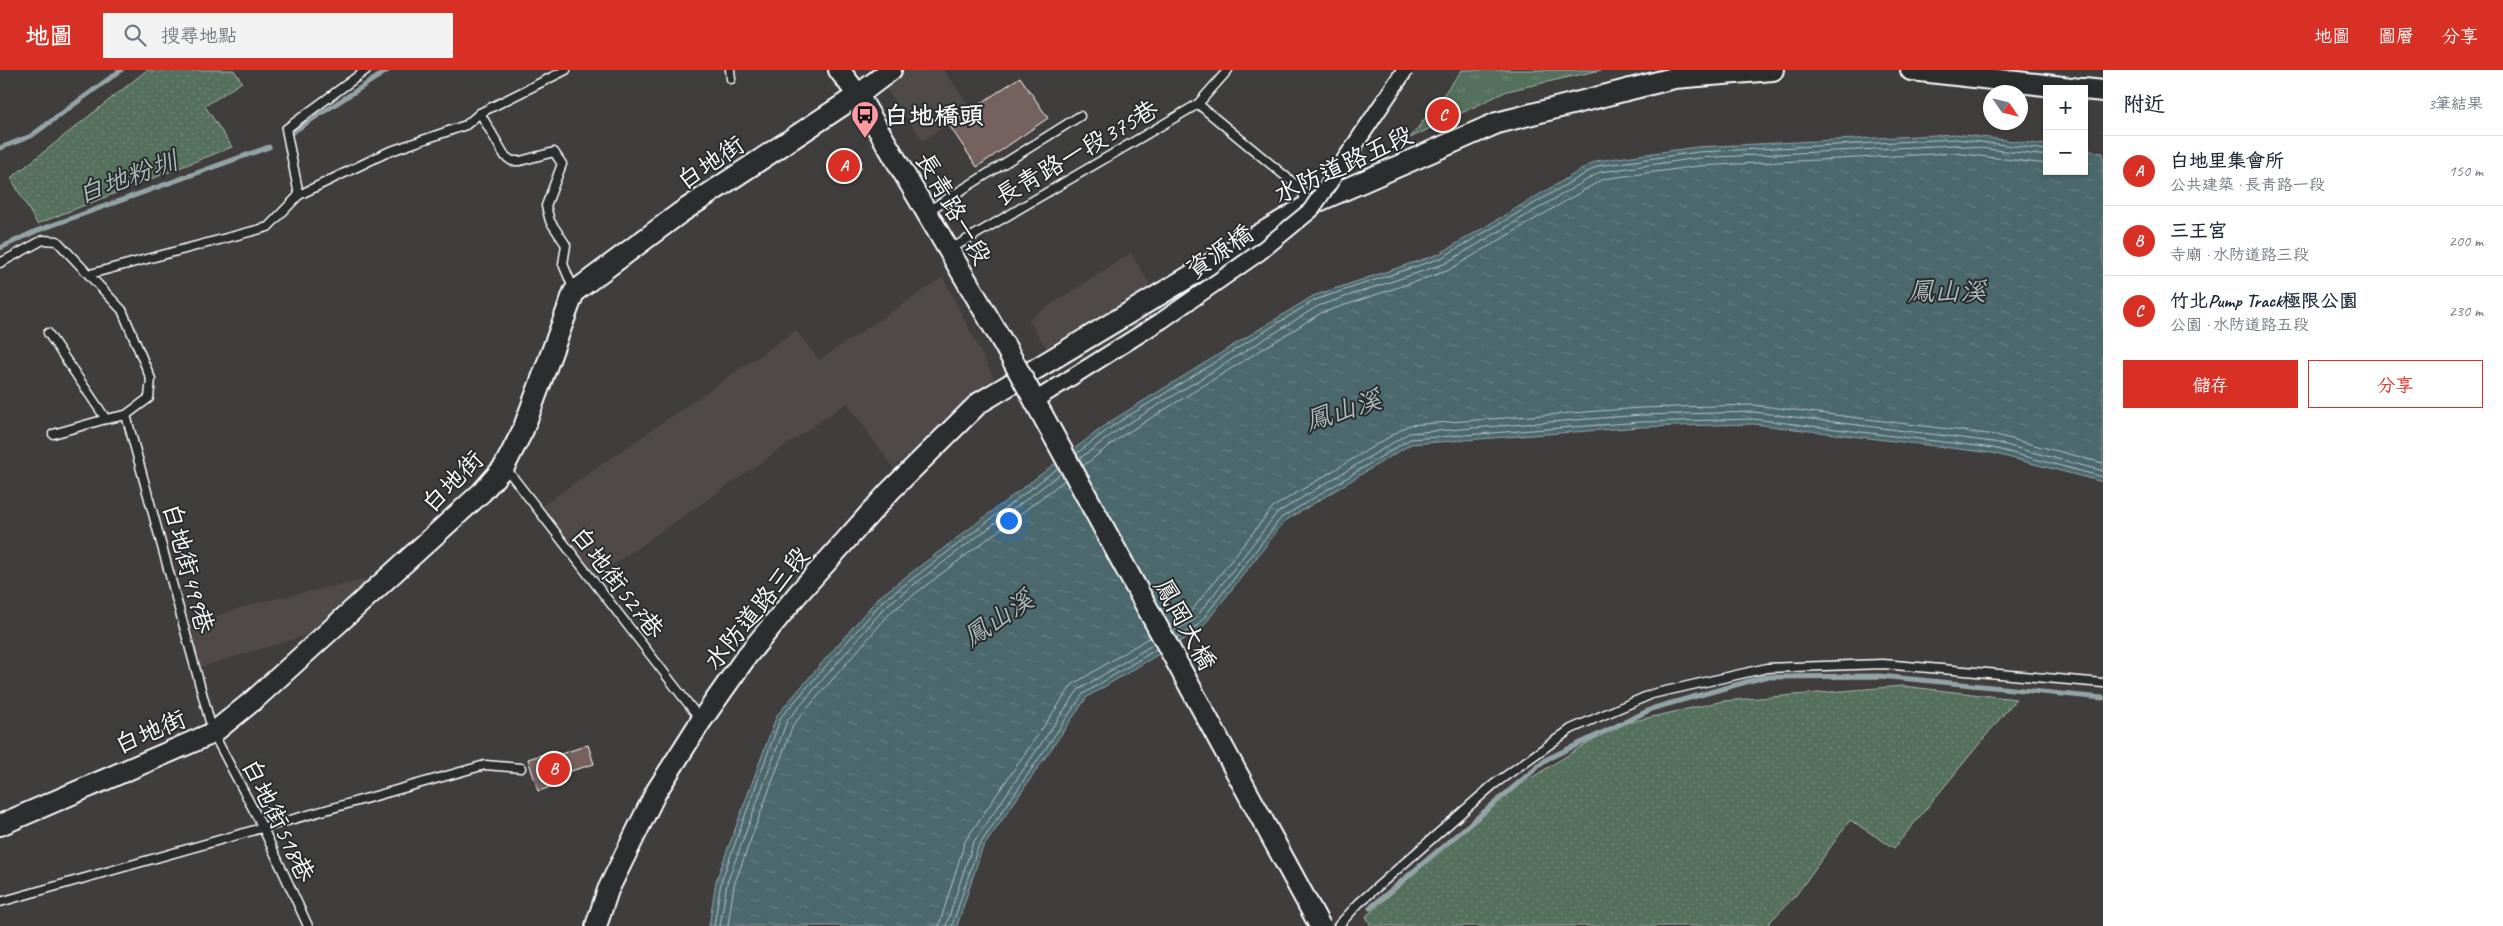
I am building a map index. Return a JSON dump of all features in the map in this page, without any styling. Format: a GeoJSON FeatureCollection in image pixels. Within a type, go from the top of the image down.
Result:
{"type":"FeatureCollection","features":[{"type":"Feature","properties":{"kind":"street","name":"長青路一段"},"geometry":{"type":"LineString","coordinates":[[839,70],[858,95],[1006,348]]}},
{"type":"Feature","properties":{"kind":"street","name":"白地街"},"geometry":{"type":"LineString","coordinates":[[0,825],[213,733],[255,699],[482,492],[504,467],[523,430],[574,292],[680,213],[858,95],[891,70]]}},
{"type":"Feature","properties":{"kind":"street","name":"資源橋"},"geometry":{"type":"LineString","coordinates":[[1034,401],[1161,321],[1260,252],[1311,210],[1405,70]]}},
{"type":"Feature","properties":{"kind":"street","name":"水防道路五段"},"geometry":{"type":"LineString","coordinates":[[1025,375],[1307,206],[1497,123],[1674,78],[1773,70]]}},
{"type":"Feature","properties":{"kind":"street"},"geometry":{"type":"LineString","coordinates":[[1911,70],[2044,85]]}},
{"type":"Feature","properties":{"kind":"street"},"geometry":{"type":"LineString","coordinates":[[2088,89],[2103,91]]}},
{"type":"Feature","properties":{"kind":"street","name":"鳳岡大橋"},"geometry":{"type":"LineString","coordinates":[[1006,348],[1320,926]]}},
{"type":"Feature","properties":{"kind":"street","name":"水防道路三段"},"geometry":{"type":"LineString","coordinates":[[596,926],[608,890],[656,792],[701,721],[746,657],[797,594],[890,491],[979,403],[1025,375]]}},
{"type":"Feature","properties":{"kind":"lane"},"geometry":{"type":"LineString","coordinates":[[299,195],[286,129],[366,70]]}},
{"type":"Feature","properties":{"kind":"lane"},"geometry":{"type":"LineString","coordinates":[[90,274],[256,231],[268,226],[299,195],[388,152],[466,125],[480,114],[566,70]]}},
{"type":"Feature","properties":{"kind":"lane"},"geometry":{"type":"LineString","coordinates":[[730,70],[731,79]]}},
{"type":"Feature","properties":{"kind":"lane","name":"長青路一段375巷"},"geometry":{"type":"LineString","coordinates":[[949,250],[1198,104],[1228,70]]}},
{"type":"Feature","properties":{"kind":"lane"},"geometry":{"type":"LineString","coordinates":[[1198,104],[1302,190],[1307,206]]}},
{"type":"Feature","properties":{"kind":"lane"},"geometry":{"type":"LineString","coordinates":[[480,114],[505,156],[512,161],[520,161],[554,152],[559,157],[562,164],[546,206],[550,222],[564,239],[566,246],[564,264],[574,292]]}},
{"type":"Feature","properties":{"kind":"lane"},"geometry":{"type":"LineString","coordinates":[[927,212],[1080,116]]}},
{"type":"Feature","properties":{"kind":"lane"},"geometry":{"type":"LineString","coordinates":[[0,263],[43,240],[57,241],[122,310],[151,379],[149,398],[126,415],[53,434]]}},
{"type":"Feature","properties":{"kind":"lane"},"geometry":{"type":"LineString","coordinates":[[48,333],[106,420]]}},
{"type":"Feature","properties":{"kind":"lane","name":"白地街499巷"},"geometry":{"type":"LineString","coordinates":[[126,415],[213,733]]}},
{"type":"Feature","properties":{"kind":"lane","name":"白地街527巷"},"geometry":{"type":"LineString","coordinates":[[504,467],[701,721]]}},
{"type":"Feature","properties":{"kind":"lane"},"geometry":{"type":"LineString","coordinates":[[1338,926],[1359,903],[1493,785],[1571,729],[1652,694],[1767,668],[1883,664],[2103,683]]}},
{"type":"Feature","properties":{"kind":"lane","name":"白地街518巷"},"geometry":{"type":"LineString","coordinates":[[213,733],[262,826],[308,926]]}},
{"type":"Feature","properties":{"kind":"lane"},"geometry":{"type":"LineString","coordinates":[[0,902],[262,826],[485,765],[521,768]]}},
{"type":"Feature","properties":{"kind":"shaded area"},"geometry":{"type":"Polygon","coordinates":[[[903,70],[944,70],[970,107],[923,141],[883,85],[903,70]]]}},
{"type":"Feature","properties":{"kind":"shaded area"},"geometry":{"type":"Polygon","coordinates":[[[1131,253],[1153,289],[1050,354],[1028,319],[1131,253]]]}},
{"type":"Feature","properties":{"kind":"shaded area"},"geometry":{"type":"Polygon","coordinates":[[[943,277],[996,382],[893,468],[847,403],[596,577],[540,507],[796,330],[819,360],[943,277]]]}},
{"type":"Feature","properties":{"kind":"shaded area"},"geometry":{"type":"Polygon","coordinates":[[[381,576],[319,632],[201,667],[190,624],[259,602],[381,576]]]}},
{"type":"Feature","properties":{"kind":"green space"},"geometry":{"type":"Polygon","coordinates":[[[147,70],[234,70],[242,82],[205,106],[232,147],[37,224],[11,178],[147,70]]]}},
{"type":"Feature","properties":{"kind":"green space"},"geometry":{"type":"Polygon","coordinates":[[[1462,70],[1601,70],[1507,91],[1410,138],[1462,70]]]}},
{"type":"Feature","properties":{"kind":"green space"},"geometry":{"type":"Polygon","coordinates":[[[1902,686],[2016,699],[1894,848],[1850,820],[1796,895],[1766,926],[1371,926],[1366,916],[1504,795],[1616,725],[1723,701],[1902,686]]]}},
{"type":"Feature","properties":{"kind":"water","name":"鳳山溪"},"geometry":{"type":"Polygon","coordinates":[[[1955,134],[2043,145],[2043,175],[2088,175],[2088,151],[2103,153],[2103,482],[1992,453],[1753,424],[1641,427],[1411,444],[1285,521],[1201,629],[1087,697],[982,849],[957,926],[709,926],[716,881],[777,715],[878,598],[1111,421],[1313,296],[1439,254],[1596,161],[1697,147],[1955,134]]]}},
{"type":"Feature","properties":{"kind":"building"},"geometry":{"type":"Polygon","coordinates":[[[1020,77],[1048,118],[977,167],[949,125],[1020,77]]]}},
{"type":"Feature","properties":{"kind":"building"},"geometry":{"type":"Polygon","coordinates":[[[850,149],[853,154],[856,153],[862,162],[859,164],[862,168],[839,183],[827,164],[850,149]]]}},
{"type":"Feature","properties":{"kind":"building"},"geometry":{"type":"Polygon","coordinates":[[[588,745],[594,764],[561,774],[564,783],[538,791],[528,759],[554,751],[555,756],[588,745]]]}},
{"type":"Feature","properties":{"kind":"waterway"},"geometry":{"type":"LineString","coordinates":[[0,148],[31,136],[121,70]]}},
{"type":"Feature","properties":{"kind":"waterway","name":"白地粉圳"},"geometry":{"type":"LineString","coordinates":[[288,135],[388,70]]}},
{"type":"Feature","properties":{"kind":"waterway","name":"白地粉圳"},"geometry":{"type":"LineString","coordinates":[[0,248],[36,231],[269,147]]}},
{"type":"Feature","properties":{"kind":"waterway"},"geometry":{"type":"LineString","coordinates":[[1370,908],[1547,759],[1654,708],[1764,677],[1880,676],[2103,698]]}},
{"type":"Feature","properties":{"kind":"place","name":"竹北Pump Track極限公園"},"geometry":{"type":"Point","coordinates":[1443,115]}},
{"type":"Feature","properties":{"kind":"place","name":"白地橋頭"},"geometry":{"type":"Point","coordinates":[865,139]}},
{"type":"Feature","properties":{"kind":"place","name":"白地里集會所"},"geometry":{"type":"Point","coordinates":[844,166]}},
{"type":"Feature","properties":{"kind":"place","name":"三王宮"},"geometry":{"type":"Point","coordinates":[554,769]}}]}
